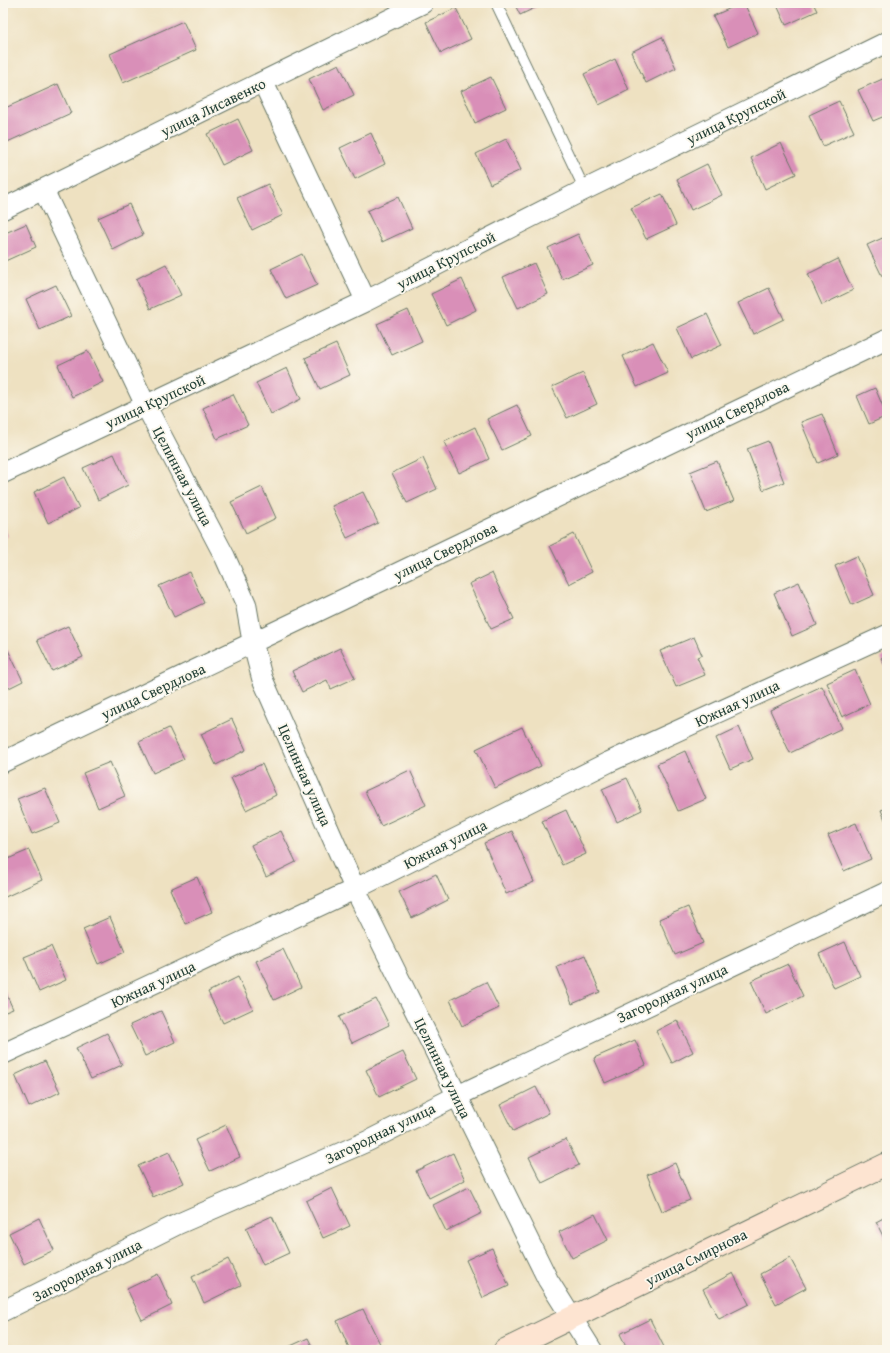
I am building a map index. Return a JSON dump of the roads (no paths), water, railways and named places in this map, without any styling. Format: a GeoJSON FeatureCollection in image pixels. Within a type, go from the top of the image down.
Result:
{"type":"FeatureCollection","features":[{"type":"Feature","properties":{"kind":"street","name":"улица Лисавенко"},"geometry":{"type":"LineString","coordinates":[[3,209],[423,3]]}},
{"type":"Feature","properties":{"kind":"street","name":"улица Крупской"},"geometry":{"type":"LineString","coordinates":[[3,473],[366,301],[585,190],[887,42]]}},
{"type":"Feature","properties":{"kind":"street"},"geometry":{"type":"LineString","coordinates":[[263,82],[366,301]]}},
{"type":"Feature","properties":{"kind":"street","name":"Целинная улица"},"geometry":{"type":"LineString","coordinates":[[43,189],[146,406],[225,557],[246,604],[253,644],[262,678],[355,889],[548,1280],[592,1350]]}},
{"type":"Feature","properties":{"kind":"street","name":"улица Свердлова"},"geometry":{"type":"LineString","coordinates":[[3,762],[253,644],[887,339]]}},
{"type":"Feature","properties":{"kind":"street","name":"Южная улица"},"geometry":{"type":"LineString","coordinates":[[3,1054],[355,889],[609,762],[887,635]]}},
{"type":"Feature","properties":{"kind":"street","name":"Загородная улица"},"geometry":{"type":"LineString","coordinates":[[3,1312],[178,1224],[368,1141],[457,1096],[887,892]]}},
{"type":"Feature","properties":{"kind":"street","name":"улица Смирнова"},"geometry":{"type":"LineString","coordinates":[[506,1350],[887,1164]]}},
{"type":"Feature","properties":{"kind":"lane"},"geometry":{"type":"LineString","coordinates":[[496,3],[585,190]]}}]}
